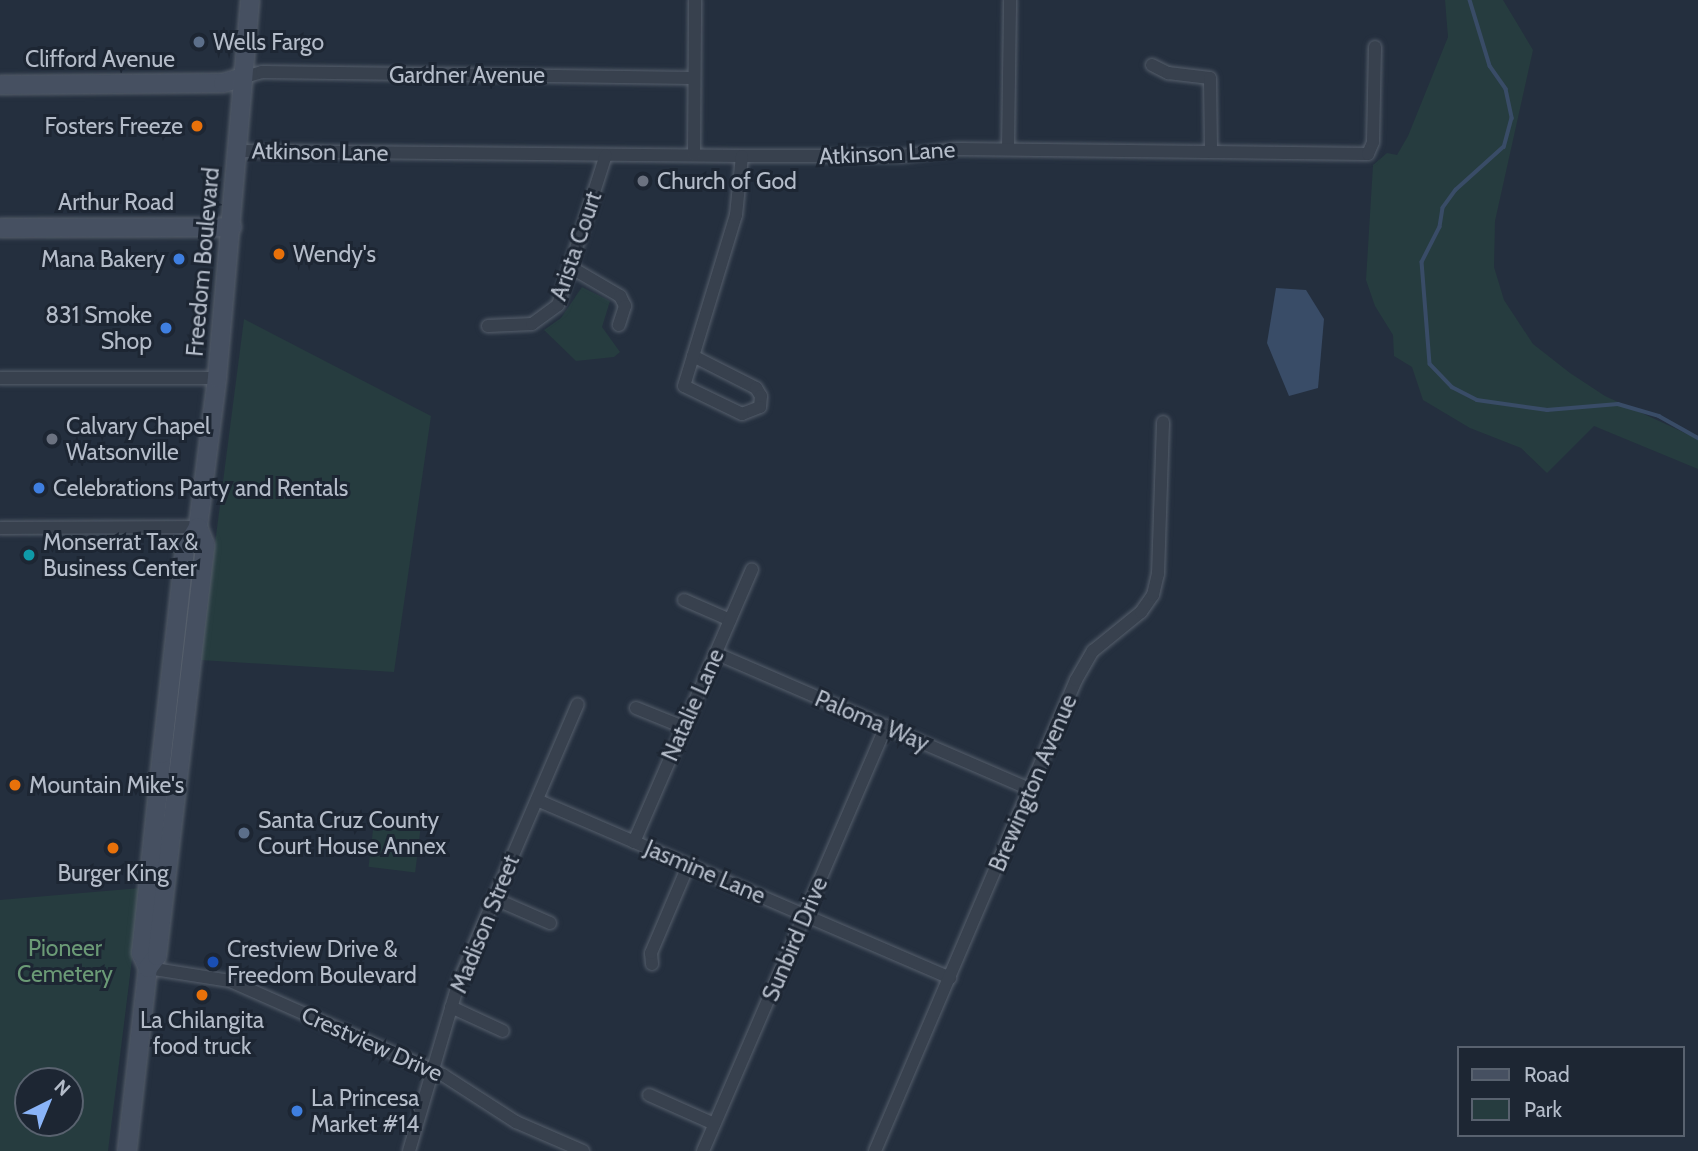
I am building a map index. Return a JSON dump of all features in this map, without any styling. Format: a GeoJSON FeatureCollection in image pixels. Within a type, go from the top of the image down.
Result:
{"type":"FeatureCollection","features":[{"type":"Feature","properties":{"kind":"main road","name":"Freedom Boulevard"},"geometry":{"type":"LineString","coordinates":[[127,1151],[148,968],[141,953],[185,549],[198,527],[217,378],[250,0]]}},
{"type":"Feature","properties":{"kind":"main road","name":"Clifford Avenue"},"geometry":{"type":"LineString","coordinates":[[0,85],[223,83],[242,78]]}},
{"type":"Feature","properties":{"kind":"main road","name":"Arthur Road"},"geometry":{"type":"LineString","coordinates":[[0,228],[232,227]]}},
{"type":"Feature","properties":{"kind":"street"},"geometry":{"type":"LineString","coordinates":[[694,155],[695,0]]}},
{"type":"Feature","properties":{"kind":"street"},"geometry":{"type":"LineString","coordinates":[[1008,149],[1010,0]]}},
{"type":"Feature","properties":{"kind":"street","name":"Atkinson Lane"},"geometry":{"type":"LineString","coordinates":[[237,151],[884,157],[957,149],[1368,154],[1374,137],[1374,47]]}},
{"type":"Feature","properties":{"kind":"street"},"geometry":{"type":"LineString","coordinates":[[1152,65],[1168,74],[1210,78],[1211,152]]}},
{"type":"Feature","properties":{"kind":"street","name":"Gardner Avenue"},"geometry":{"type":"LineString","coordinates":[[242,78],[262,72],[693,78]]}},
{"type":"Feature","properties":{"kind":"street","name":"Arista Court"},"geometry":{"type":"LineString","coordinates":[[488,326],[525,325],[544,318],[562,299],[606,155]]}},
{"type":"Feature","properties":{"kind":"street"},"geometry":{"type":"LineString","coordinates":[[693,356],[756,387],[761,396],[760,407],[742,414],[684,386],[693,356],[736,215],[742,156]]}},
{"type":"Feature","properties":{"kind":"street"},"geometry":{"type":"LineString","coordinates":[[572,268],[620,296],[625,306],[619,325]]}},
{"type":"Feature","properties":{"kind":"street"},"geometry":{"type":"LineString","coordinates":[[0,378],[217,378]]}},
{"type":"Feature","properties":{"kind":"street","name":"Brewington Avenue"},"geometry":{"type":"LineString","coordinates":[[875,1151],[1029,789],[1093,651],[1141,612],[1153,595],[1158,574],[1163,422]]}},
{"type":"Feature","properties":{"kind":"street"},"geometry":{"type":"LineString","coordinates":[[0,528],[198,527]]}},
{"type":"Feature","properties":{"kind":"street","name":"Natalie Lane"},"geometry":{"type":"LineString","coordinates":[[634,842],[752,569]]}},
{"type":"Feature","properties":{"kind":"street"},"geometry":{"type":"LineString","coordinates":[[684,600],[730,620]]}},
{"type":"Feature","properties":{"kind":"street","name":"Paloma Way"},"geometry":{"type":"LineString","coordinates":[[715,653],[1029,789]]}},
{"type":"Feature","properties":{"kind":"street","name":"Madison Street"},"geometry":{"type":"LineString","coordinates":[[410,1151],[451,1007],[578,704]]}},
{"type":"Feature","properties":{"kind":"street"},"geometry":{"type":"LineString","coordinates":[[636,708],[683,727]]}},
{"type":"Feature","properties":{"kind":"street","name":"Sunbird Drive"},"geometry":{"type":"LineString","coordinates":[[703,1151],[886,726]]}},
{"type":"Feature","properties":{"kind":"street","name":"Jasmine Lane"},"geometry":{"type":"LineString","coordinates":[[537,800],[950,978]]}},
{"type":"Feature","properties":{"kind":"street"},"geometry":{"type":"LineString","coordinates":[[652,964],[650,953],[688,866]]}},
{"type":"Feature","properties":{"kind":"street"},"geometry":{"type":"LineString","coordinates":[[495,899],[550,923]]}},
{"type":"Feature","properties":{"kind":"street","name":"Crestview Drive"},"geometry":{"type":"LineString","coordinates":[[148,968],[230,982],[432,1070],[557,1146],[583,1151]]}},
{"type":"Feature","properties":{"kind":"street"},"geometry":{"type":"LineString","coordinates":[[451,1007],[503,1031]]}},
{"type":"Feature","properties":{"kind":"street"},"geometry":{"type":"LineString","coordinates":[[649,1094],[714,1124]]}},
{"type":"Feature","properties":{"kind":"green space"},"geometry":{"type":"Polygon","coordinates":[[[1445,0],[1503,0],[1533,50],[1495,221],[1494,267],[1504,300],[1533,344],[1570,373],[1605,396],[1698,439],[1698,469],[1594,426],[1547,473],[1521,448],[1470,428],[1423,400],[1412,367],[1394,356],[1393,335],[1375,306],[1366,280],[1373,165],[1387,153],[1397,155],[1408,136],[1448,37],[1445,0]]]}},
{"type":"Feature","properties":{"kind":"green space"},"geometry":{"type":"Polygon","coordinates":[[[582,287],[610,301],[602,327],[620,352],[614,357],[576,361],[544,330],[561,318],[582,287]]]}},
{"type":"Feature","properties":{"kind":"green space"},"geometry":{"type":"Polygon","coordinates":[[[244,319],[431,416],[394,672],[200,660],[244,319]]]}},
{"type":"Feature","properties":{"kind":"green space"},"geometry":{"type":"Polygon","coordinates":[[[374,822],[421,828],[415,872],[369,867],[374,822]]]}},
{"type":"Feature","properties":{"kind":"green space","name":"Pioneer Cemetery"},"geometry":{"type":"Polygon","coordinates":[[[141,888],[108,1151],[0,1151],[0,900],[141,888]]]}},
{"type":"Feature","properties":{"kind":"water"},"geometry":{"type":"Polygon","coordinates":[[[1276,288],[1306,290],[1324,319],[1318,388],[1289,396],[1267,343],[1276,288]]]}},
{"type":"Feature","properties":{"kind":"waterway"},"geometry":{"type":"LineString","coordinates":[[1470,0],[1490,66],[1506,89],[1512,118],[1504,147],[1456,190],[1443,208],[1440,227],[1422,262],[1430,364],[1452,387],[1477,400],[1547,410],[1618,404],[1659,416],[1698,438]]}},
{"type":"Feature","properties":{"kind":"place","name":"Wells Fargo"},"geometry":{"type":"Point","coordinates":[199,42]}},
{"type":"Feature","properties":{"kind":"place","name":"Fosters Freeze"},"geometry":{"type":"Point","coordinates":[197,126]}},
{"type":"Feature","properties":{"kind":"place","name":"Church of God"},"geometry":{"type":"Point","coordinates":[643,181]}},
{"type":"Feature","properties":{"kind":"place","name":"Wendy's"},"geometry":{"type":"Point","coordinates":[279,254]}},
{"type":"Feature","properties":{"kind":"place","name":"Mana Bakery"},"geometry":{"type":"Point","coordinates":[179,259]}},
{"type":"Feature","properties":{"kind":"place","name":"831 Smoke Shop"},"geometry":{"type":"Point","coordinates":[166,328]}},
{"type":"Feature","properties":{"kind":"place","name":"Calvary Chapel Watsonville"},"geometry":{"type":"Point","coordinates":[52,439]}},
{"type":"Feature","properties":{"kind":"place","name":"Celebrations Party and Rentals"},"geometry":{"type":"Point","coordinates":[39,488]}},
{"type":"Feature","properties":{"kind":"place","name":"Monserrat Tax & Business Center"},"geometry":{"type":"Point","coordinates":[29,555]}},
{"type":"Feature","properties":{"kind":"place","name":"Mountain Mike's"},"geometry":{"type":"Point","coordinates":[15,785]}},
{"type":"Feature","properties":{"kind":"place","name":"Santa Cruz County Court House Annex"},"geometry":{"type":"Point","coordinates":[244,833]}},
{"type":"Feature","properties":{"kind":"place","name":"Burger King"},"geometry":{"type":"Point","coordinates":[113,848]}},
{"type":"Feature","properties":{"kind":"place","name":"Crestview Drive & Freedom Boulevard"},"geometry":{"type":"Point","coordinates":[213,962]}},
{"type":"Feature","properties":{"kind":"place","name":"La Chilangita food truck"},"geometry":{"type":"Point","coordinates":[202,995]}},
{"type":"Feature","properties":{"kind":"place","name":"La Princesa Market #14"},"geometry":{"type":"Point","coordinates":[297,1111]}}]}
